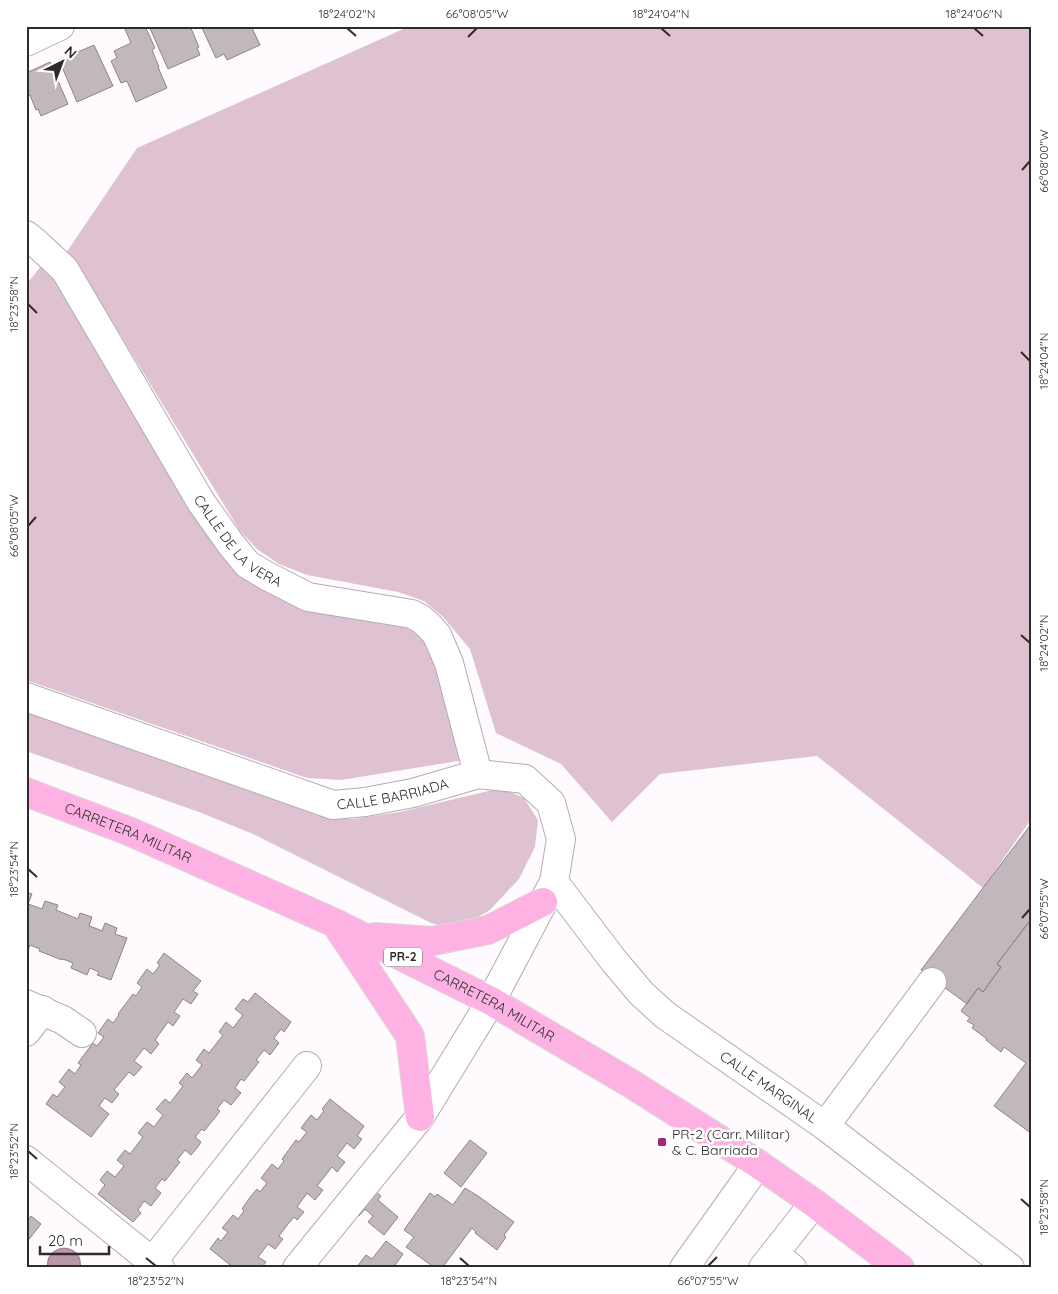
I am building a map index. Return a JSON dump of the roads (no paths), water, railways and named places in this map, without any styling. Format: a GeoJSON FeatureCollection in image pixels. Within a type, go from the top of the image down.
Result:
{"type":"FeatureCollection","features":[{"type":"Feature","properties":{"kind":"main road","name":"CARRETERA MILITAR"},"geometry":{"type":"LineString","coordinates":[[26,792],[130,832],[335,923],[491,1001],[630,1082],[758,1164],[814,1203],[900,1268]]}},
{"type":"Feature","properties":{"kind":"main road"},"geometry":{"type":"LineString","coordinates":[[363,936],[433,941],[488,930],[548,892]]}},
{"type":"Feature","properties":{"kind":"main road"},"geometry":{"type":"LineString","coordinates":[[335,923],[410,1036],[420,1117]]}},
{"type":"Feature","properties":{"kind":"street"},"geometry":{"type":"LineString","coordinates":[[26,42],[60,26]]}},
{"type":"Feature","properties":{"kind":"street","name":"CALLE DE LA VERA"},"geometry":{"type":"LineString","coordinates":[[26,235],[65,270],[201,502],[247,564],[308,597],[412,614],[425,622],[437,635],[449,663],[478,774]]}},
{"type":"Feature","properties":{"kind":"street","name":"CALLE BARRIADA"},"geometry":{"type":"LineString","coordinates":[[26,697],[333,805],[366,802],[413,793],[478,774],[525,779],[551,803],[561,839],[548,892],[491,1001],[420,1117],[297,1268]]}},
{"type":"Feature","properties":{"kind":"street","name":"CALLE MARGINAL"},"geometry":{"type":"LineString","coordinates":[[548,892],[620,967],[641,992],[665,1015],[825,1126],[1010,1268]]}},
{"type":"Feature","properties":{"kind":"street"},"geometry":{"type":"LineString","coordinates":[[825,1126],[932,982]]}},
{"type":"Feature","properties":{"kind":"street"},"geometry":{"type":"LineString","coordinates":[[26,1032],[35,1007],[63,1020],[82,1033]]}},
{"type":"Feature","properties":{"kind":"street"},"geometry":{"type":"LineString","coordinates":[[26,1160],[156,1265],[307,1066]]}},
{"type":"Feature","properties":{"kind":"street"},"geometry":{"type":"LineString","coordinates":[[684,1268],[758,1164]]}},
{"type":"Feature","properties":{"kind":"street"},"geometry":{"type":"LineString","coordinates":[[776,1263],[814,1203]]}},
{"type":"Feature","properties":{"kind":"place","name":"PR-2 (Carr. Militar) & C. Barriada"},"geometry":{"type":"Point","coordinates":[662,1142]}}]}
